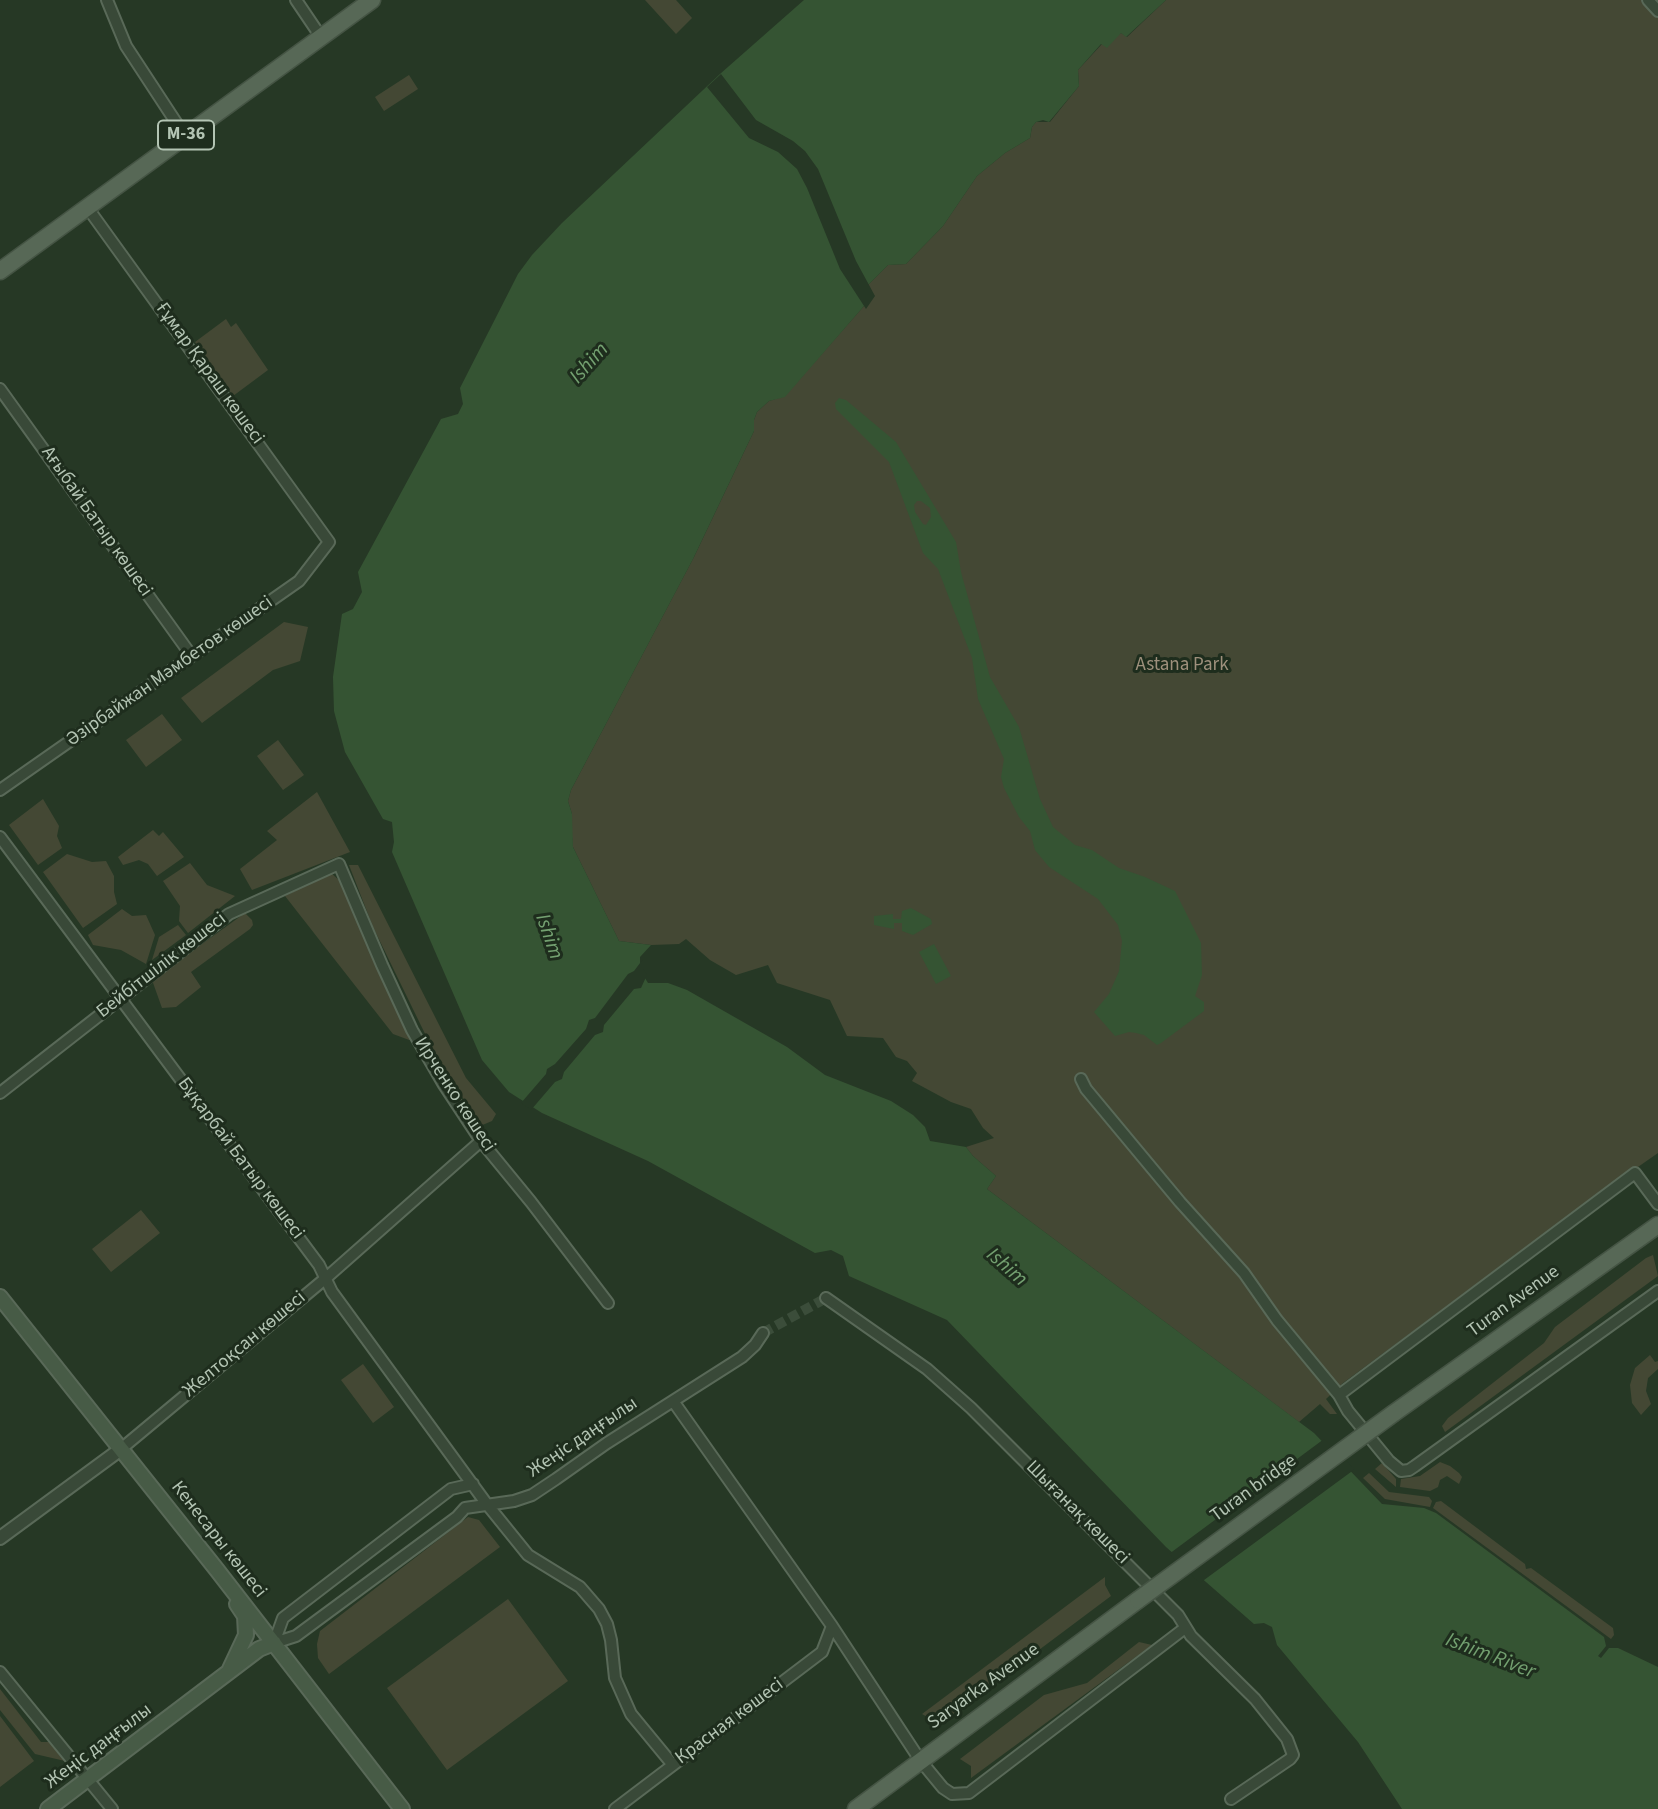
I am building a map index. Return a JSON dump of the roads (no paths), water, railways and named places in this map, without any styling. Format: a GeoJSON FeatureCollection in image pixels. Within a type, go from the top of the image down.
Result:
{"type":"FeatureCollection","features":[{"type":"Feature","properties":{"kind":"main road","name":"M-36"},"geometry":{"type":"LineString","coordinates":[[0,271],[372,0]]}},
{"type":"Feature","properties":{"kind":"main road","name":"Turan Avenue"},"geometry":{"type":"LineString","coordinates":[[1394,1413],[1658,1225]]}},
{"type":"Feature","properties":{"kind":"main road","name":"Кенесары көшесі"},"geometry":{"type":"LineString","coordinates":[[0,1297],[402,1809]]}},
{"type":"Feature","properties":{"kind":"main road","name":"Turan bridge"},"geometry":{"type":"LineString","coordinates":[[1139,1600],[1394,1413]]}},
{"type":"Feature","properties":{"kind":"main road"},"geometry":{"type":"LineString","coordinates":[[217,1570],[245,1616],[246,1635],[229,1672]]}},
{"type":"Feature","properties":{"kind":"main road","name":"Saryarka Avenue"},"geometry":{"type":"LineString","coordinates":[[856,1809],[876,1803],[920,1760],[1139,1600]]}},
{"type":"Feature","properties":{"kind":"main road","name":"Жеңіс даңғылы"},"geometry":{"type":"LineString","coordinates":[[48,1809],[259,1649],[274,1643]]}},
{"type":"Feature","properties":{"kind":"street"},"geometry":{"type":"LineString","coordinates":[[107,0],[126,46],[185,136]]}},
{"type":"Feature","properties":{"kind":"street"},"geometry":{"type":"LineString","coordinates":[[296,0],[321,37]]}},
{"type":"Feature","properties":{"kind":"street"},"geometry":{"type":"LineString","coordinates":[[1648,0],[1658,11]]}},
{"type":"Feature","properties":{"kind":"street","name":"Ғұмар Қараш көшесі"},"geometry":{"type":"LineString","coordinates":[[87,207],[330,542]]}},
{"type":"Feature","properties":{"kind":"street","name":"Ағыбай Батыр көшесі"},"geometry":{"type":"LineString","coordinates":[[0,389],[191,655]]}},
{"type":"Feature","properties":{"kind":"street","name":"Әзірбайжан Мәмбетов көшесі"},"geometry":{"type":"LineString","coordinates":[[0,790],[299,581],[330,542]]}},
{"type":"Feature","properties":{"kind":"street","name":"Бұқарбай Батыр көшесі"},"geometry":{"type":"LineString","coordinates":[[0,837],[319,1265],[332,1292],[486,1503],[528,1555],[580,1587],[599,1609],[609,1632],[615,1678],[631,1714],[673,1765]]}},
{"type":"Feature","properties":{"kind":"street","name":"Бейбітшілік көшесі"},"geometry":{"type":"LineString","coordinates":[[0,1093],[229,914],[339,864]]}},
{"type":"Feature","properties":{"kind":"street","name":"Ирченко көшесі"},"geometry":{"type":"LineString","coordinates":[[339,864],[412,1030],[444,1085],[481,1141],[608,1303]]}},
{"type":"Feature","properties":{"kind":"street"},"geometry":{"type":"LineString","coordinates":[[1081,1079],[1086,1089],[1180,1202],[1244,1273],[1277,1320],[1339,1395],[1348,1411],[1397,1469],[1409,1470],[1658,1292]]}},
{"type":"Feature","properties":{"kind":"street","name":"Желтоқсан көшесі"},"geometry":{"type":"LineString","coordinates":[[0,1538],[121,1449],[326,1278],[481,1141]]}},
{"type":"Feature","properties":{"kind":"street"},"geometry":{"type":"LineString","coordinates":[[1339,1395],[1635,1173],[1658,1204]]}},
{"type":"Feature","properties":{"kind":"street","name":"Шығанақ көшесі"},"geometry":{"type":"LineString","coordinates":[[826,1298],[927,1370],[971,1408],[1178,1615],[1185,1629],[1269,1716],[1287,1739],[1293,1752],[1290,1759],[1231,1799]]}},
{"type":"Feature","properties":{"kind":"street","name":"Жеңіс даңғылы"},"geometry":{"type":"LineString","coordinates":[[274,1643],[296,1636],[466,1508],[514,1501],[531,1495],[742,1357],[763,1333]]}},
{"type":"Feature","properties":{"kind":"street"},"geometry":{"type":"LineString","coordinates":[[673,1401],[832,1626],[920,1760],[943,1788],[952,1794],[969,1793],[1185,1629]]}},
{"type":"Feature","properties":{"kind":"street"},"geometry":{"type":"LineString","coordinates":[[274,1643],[283,1618],[451,1489],[473,1484]]}},
{"type":"Feature","properties":{"kind":"street","name":"Красная көшесі"},"geometry":{"type":"LineString","coordinates":[[615,1809],[822,1653],[832,1626]]}},
{"type":"Feature","properties":{"kind":"street"},"geometry":{"type":"LineString","coordinates":[[0,1672],[112,1809]]}},
{"type":"Feature","properties":{"kind":"water"},"geometry":{"type":"Polygon","coordinates":[[[804,0],[1166,0],[1126,37],[1121,33],[1107,48],[1101,44],[1078,70],[1079,86],[1049,122],[1036,122],[1030,138],[1005,153],[977,176],[943,226],[906,264],[888,265],[865,288],[864,306],[785,397],[769,401],[757,412],[754,431],[693,559],[571,790],[568,801],[572,814],[573,847],[619,941],[651,945],[640,957],[640,970],[648,983],[668,983],[687,990],[787,1047],[825,1075],[891,1101],[913,1115],[925,1127],[930,1141],[966,1147],[996,1176],[987,1189],[1314,1433],[1382,1504],[1424,1508],[1436,1513],[1604,1637],[1606,1646],[1598,1656],[1601,1658],[1609,1648],[1618,1648],[1658,1667],[1658,1809],[1402,1809],[1358,1742],[1277,1645],[1272,1627],[1264,1623],[1254,1624],[1166,1547],[947,1320],[849,1276],[843,1256],[831,1250],[815,1253],[648,1161],[542,1113],[509,1092],[482,1060],[392,852],[392,822],[383,819],[345,752],[334,711],[333,677],[342,614],[353,609],[362,592],[358,572],[441,419],[458,414],[463,404],[460,388],[518,274],[532,255],[562,223],[720,74],[804,0]]]}},
{"type":"Feature","properties":{"kind":"water"},"geometry":{"type":"Polygon","coordinates":[[[839,398],[846,400],[896,442],[956,542],[961,572],[990,677],[1019,727],[1040,799],[1053,827],[1075,845],[1092,850],[1119,868],[1175,891],[1201,943],[1202,975],[1195,996],[1204,1002],[1204,1011],[1161,1043],[1157,1045],[1144,1035],[1136,1033],[1115,1036],[1094,1012],[1109,994],[1119,971],[1122,941],[1118,925],[1098,899],[1049,867],[1035,850],[1030,831],[1019,817],[1004,788],[1001,777],[1004,759],[978,699],[972,658],[938,569],[923,553],[889,462],[836,409],[835,403],[839,398]],[[921,501],[914,505],[915,512],[926,525],[931,517],[930,508],[921,501]]]}},
{"type":"Feature","properties":{"kind":"water"},"geometry":{"type":"Polygon","coordinates":[[[911,908],[931,919],[932,924],[913,935],[902,931],[902,923],[894,923],[894,929],[874,925],[874,916],[893,914],[893,919],[901,919],[902,911],[911,908]]]}},
{"type":"Feature","properties":{"kind":"water"},"geometry":{"type":"Polygon","coordinates":[[[934,944],[951,976],[936,984],[919,952],[934,944]]]}},
{"type":"Feature","properties":{"kind":"tunnel"},"geometry":{"type":"LineString","coordinates":[[763,1333],[826,1298]]}},
{"type":"Feature","properties":{"kind":"water label","name":"Ishim"},"geometry":{"type":"Point","coordinates":[590,364]}},
{"type":"Feature","properties":{"kind":"water label","name":"Ishim"},"geometry":{"type":"Point","coordinates":[548,937]}},
{"type":"Feature","properties":{"kind":"water label","name":"Ishim"},"geometry":{"type":"Point","coordinates":[1006,1268]}},
{"type":"Feature","properties":{"kind":"water label","name":"Ishim River"},"geometry":{"type":"Point","coordinates":[1490,1657]}},
{"type":"Feature","properties":{"kind":"park label","name":"Astana Park"},"geometry":{"type":"Point","coordinates":[1182,666]}}]}
